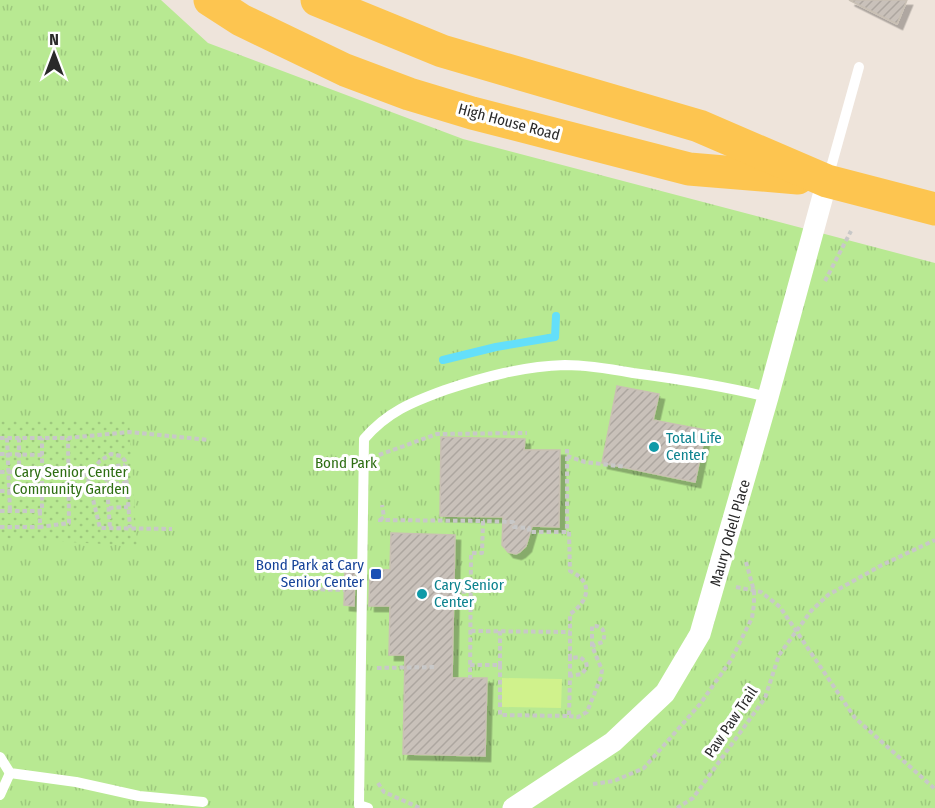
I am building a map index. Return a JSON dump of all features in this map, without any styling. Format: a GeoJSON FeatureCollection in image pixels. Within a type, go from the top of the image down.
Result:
{"type":"FeatureCollection","features":[{"type":"Feature","properties":{"kind":"main road","name":"High House Road"},"geometry":{"type":"LineString","coordinates":[[210,0],[241,20],[345,70],[409,94],[472,113],[689,168],[827,181]]}},
{"type":"Feature","properties":{"kind":"main road","name":"High House Road"},"geometry":{"type":"LineString","coordinates":[[317,0],[442,51],[699,126],[827,181],[935,209]]}},
{"type":"Feature","properties":{"kind":"street","name":"Maury Odell Place"},"geometry":{"type":"LineString","coordinates":[[513,808],[613,742],[665,693],[700,634],[827,181]]}},
{"type":"Feature","properties":{"kind":"lane"},"geometry":{"type":"LineString","coordinates":[[827,181],[859,67]]}},
{"type":"Feature","properties":{"kind":"lane"},"geometry":{"type":"LineString","coordinates":[[368,808],[359,804],[364,439],[389,414],[420,399],[503,372],[564,365],[712,383],[768,397]]}},
{"type":"Feature","properties":{"kind":"lane"},"geometry":{"type":"LineString","coordinates":[[0,757],[10,773]]}},
{"type":"Feature","properties":{"kind":"lane"},"geometry":{"type":"LineString","coordinates":[[0,795],[10,773]]}},
{"type":"Feature","properties":{"kind":"lane"},"geometry":{"type":"LineString","coordinates":[[10,773],[76,782],[139,796],[203,802]]}},
{"type":"Feature","properties":{"kind":"path"},"geometry":{"type":"LineString","coordinates":[[0,438],[68,438],[129,432],[209,440]]}},
{"type":"Feature","properties":{"kind":"path"},"geometry":{"type":"LineString","coordinates":[[377,456],[437,434],[527,433]]}},
{"type":"Feature","properties":{"kind":"path"},"geometry":{"type":"LineString","coordinates":[[8,438],[9,511]]}},
{"type":"Feature","properties":{"kind":"path"},"geometry":{"type":"LineString","coordinates":[[19,438],[19,472]]}},
{"type":"Feature","properties":{"kind":"path"},"geometry":{"type":"LineString","coordinates":[[40,527],[42,438]]}},
{"type":"Feature","properties":{"kind":"path"},"geometry":{"type":"LineString","coordinates":[[0,527],[40,527],[69,523],[68,438]]}},
{"type":"Feature","properties":{"kind":"path"},"geometry":{"type":"LineString","coordinates":[[567,449],[567,532],[569,532],[570,571],[582,579],[586,586],[581,607],[570,614],[569,716]]}},
{"type":"Feature","properties":{"kind":"path"},"geometry":{"type":"LineString","coordinates":[[0,454],[42,455]]}},
{"type":"Feature","properties":{"kind":"path"},"geometry":{"type":"LineString","coordinates":[[87,475],[100,461],[111,454],[120,456],[125,461],[130,528]]}},
{"type":"Feature","properties":{"kind":"path"},"geometry":{"type":"LineString","coordinates":[[567,456],[585,462],[626,467]]}},
{"type":"Feature","properties":{"kind":"path"},"geometry":{"type":"LineString","coordinates":[[110,528],[106,467],[125,465]]}},
{"type":"Feature","properties":{"kind":"path"},"geometry":{"type":"LineString","coordinates":[[0,472],[42,472]]}},
{"type":"Feature","properties":{"kind":"path"},"geometry":{"type":"LineString","coordinates":[[68,474],[126,475]]}},
{"type":"Feature","properties":{"kind":"path"},"geometry":{"type":"LineString","coordinates":[[87,475],[100,528],[172,529]]}},
{"type":"Feature","properties":{"kind":"path"},"geometry":{"type":"LineString","coordinates":[[107,484],[127,483]]}},
{"type":"Feature","properties":{"kind":"path"},"geometry":{"type":"LineString","coordinates":[[0,491],[42,490]]}},
{"type":"Feature","properties":{"kind":"path"},"geometry":{"type":"LineString","coordinates":[[92,493],[127,492]]}},
{"type":"Feature","properties":{"kind":"path"},"geometry":{"type":"LineString","coordinates":[[380,499],[384,510],[380,526]]}},
{"type":"Feature","properties":{"kind":"path"},"geometry":{"type":"LineString","coordinates":[[109,508],[128,507]]}},
{"type":"Feature","properties":{"kind":"path"},"geometry":{"type":"LineString","coordinates":[[0,512],[40,511]]}},
{"type":"Feature","properties":{"kind":"path"},"geometry":{"type":"LineString","coordinates":[[380,520],[513,522],[514,527],[529,528],[529,532],[567,532]]}},
{"type":"Feature","properties":{"kind":"path"},"geometry":{"type":"LineString","coordinates":[[470,678],[471,553],[482,553],[483,521]]}},
{"type":"Feature","properties":{"kind":"path","name":"Paw Paw Trail"},"geometry":{"type":"LineString","coordinates":[[677,808],[693,798],[765,698],[779,656],[812,611],[828,595],[882,565],[935,540]]}},
{"type":"Feature","properties":{"kind":"path"},"geometry":{"type":"LineString","coordinates":[[717,580],[746,590],[761,592],[780,607],[855,718],[935,789]]}},
{"type":"Feature","properties":{"kind":"path"},"geometry":{"type":"LineString","coordinates":[[313,589],[344,590]]}},
{"type":"Feature","properties":{"kind":"path"},"geometry":{"type":"LineString","coordinates":[[454,591],[471,592]]}},
{"type":"Feature","properties":{"kind":"path"},"geometry":{"type":"LineString","coordinates":[[500,632],[500,715],[578,717],[587,712],[598,689],[602,670],[592,645],[592,626],[599,626],[605,635],[603,642],[600,645],[592,645]]}},
{"type":"Feature","properties":{"kind":"path"},"geometry":{"type":"LineString","coordinates":[[471,631],[570,632]]}},
{"type":"Feature","properties":{"kind":"path"},"geometry":{"type":"LineString","coordinates":[[570,657],[580,657],[586,662],[587,667],[582,675],[570,676]]}},
{"type":"Feature","properties":{"kind":"path"},"geometry":{"type":"LineString","coordinates":[[376,660],[376,679]]}},
{"type":"Feature","properties":{"kind":"path"},"geometry":{"type":"LineString","coordinates":[[470,665],[500,665]]}},
{"type":"Feature","properties":{"kind":"path"},"geometry":{"type":"LineString","coordinates":[[376,668],[435,667]]}},
{"type":"Feature","properties":{"kind":"path"},"geometry":{"type":"LineString","coordinates":[[375,773],[376,782],[384,792],[420,808]]}},
{"type":"Feature","properties":{"kind":"green space","name":"Bond Park"},"geometry":{"type":"Polygon","coordinates":[[[0,0],[161,0],[208,43],[463,139],[935,263],[935,808],[0,808],[0,0]]]}},
{"type":"Feature","properties":{"kind":"green space","name":"Cary Senior Center Community Garden"},"geometry":{"type":"Polygon","coordinates":[[[0,419],[129,419],[137,546],[0,538],[0,419]]]}},
{"type":"Feature","properties":{"kind":"green space"},"geometry":{"type":"Polygon","coordinates":[[[502,678],[562,679],[561,708],[502,707],[502,678]]]}},
{"type":"Feature","properties":{"kind":"building"},"geometry":{"type":"Polygon","coordinates":[[[849,0],[907,0],[897,24],[849,0]]]}},
{"type":"Feature","properties":{"kind":"building","name":"Total Life Center"},"geometry":{"type":"Polygon","coordinates":[[[617,386],[659,394],[653,420],[706,430],[695,482],[602,463],[617,386]]]}},
{"type":"Feature","properties":{"kind":"building"},"geometry":{"type":"Polygon","coordinates":[[[441,437],[525,439],[524,450],[560,450],[559,527],[532,526],[526,546],[516,554],[508,552],[502,545],[503,517],[440,516],[441,437]]]}},
{"type":"Feature","properties":{"kind":"building"},"geometry":{"type":"Polygon","coordinates":[[[391,533],[455,535],[452,678],[487,678],[485,756],[403,754],[405,655],[389,655],[390,606],[369,606],[370,569],[390,570],[391,533]]]}},
{"type":"Feature","properties":{"kind":"building"},"geometry":{"type":"Polygon","coordinates":[[[345,569],[355,569],[354,606],[344,605],[345,569]]]}},
{"type":"Feature","properties":{"kind":"waterway"},"geometry":{"type":"LineString","coordinates":[[443,360],[496,347],[555,337],[556,316]]}},
{"type":"Feature","properties":{"kind":"place","name":"Total Life Center"},"geometry":{"type":"Point","coordinates":[654,447]}},
{"type":"Feature","properties":{"kind":"place","name":"Bond Park at Cary Senior Center"},"geometry":{"type":"Point","coordinates":[376,574]}},
{"type":"Feature","properties":{"kind":"place","name":"Cary Senior Center"},"geometry":{"type":"Point","coordinates":[422,594]}}]}
